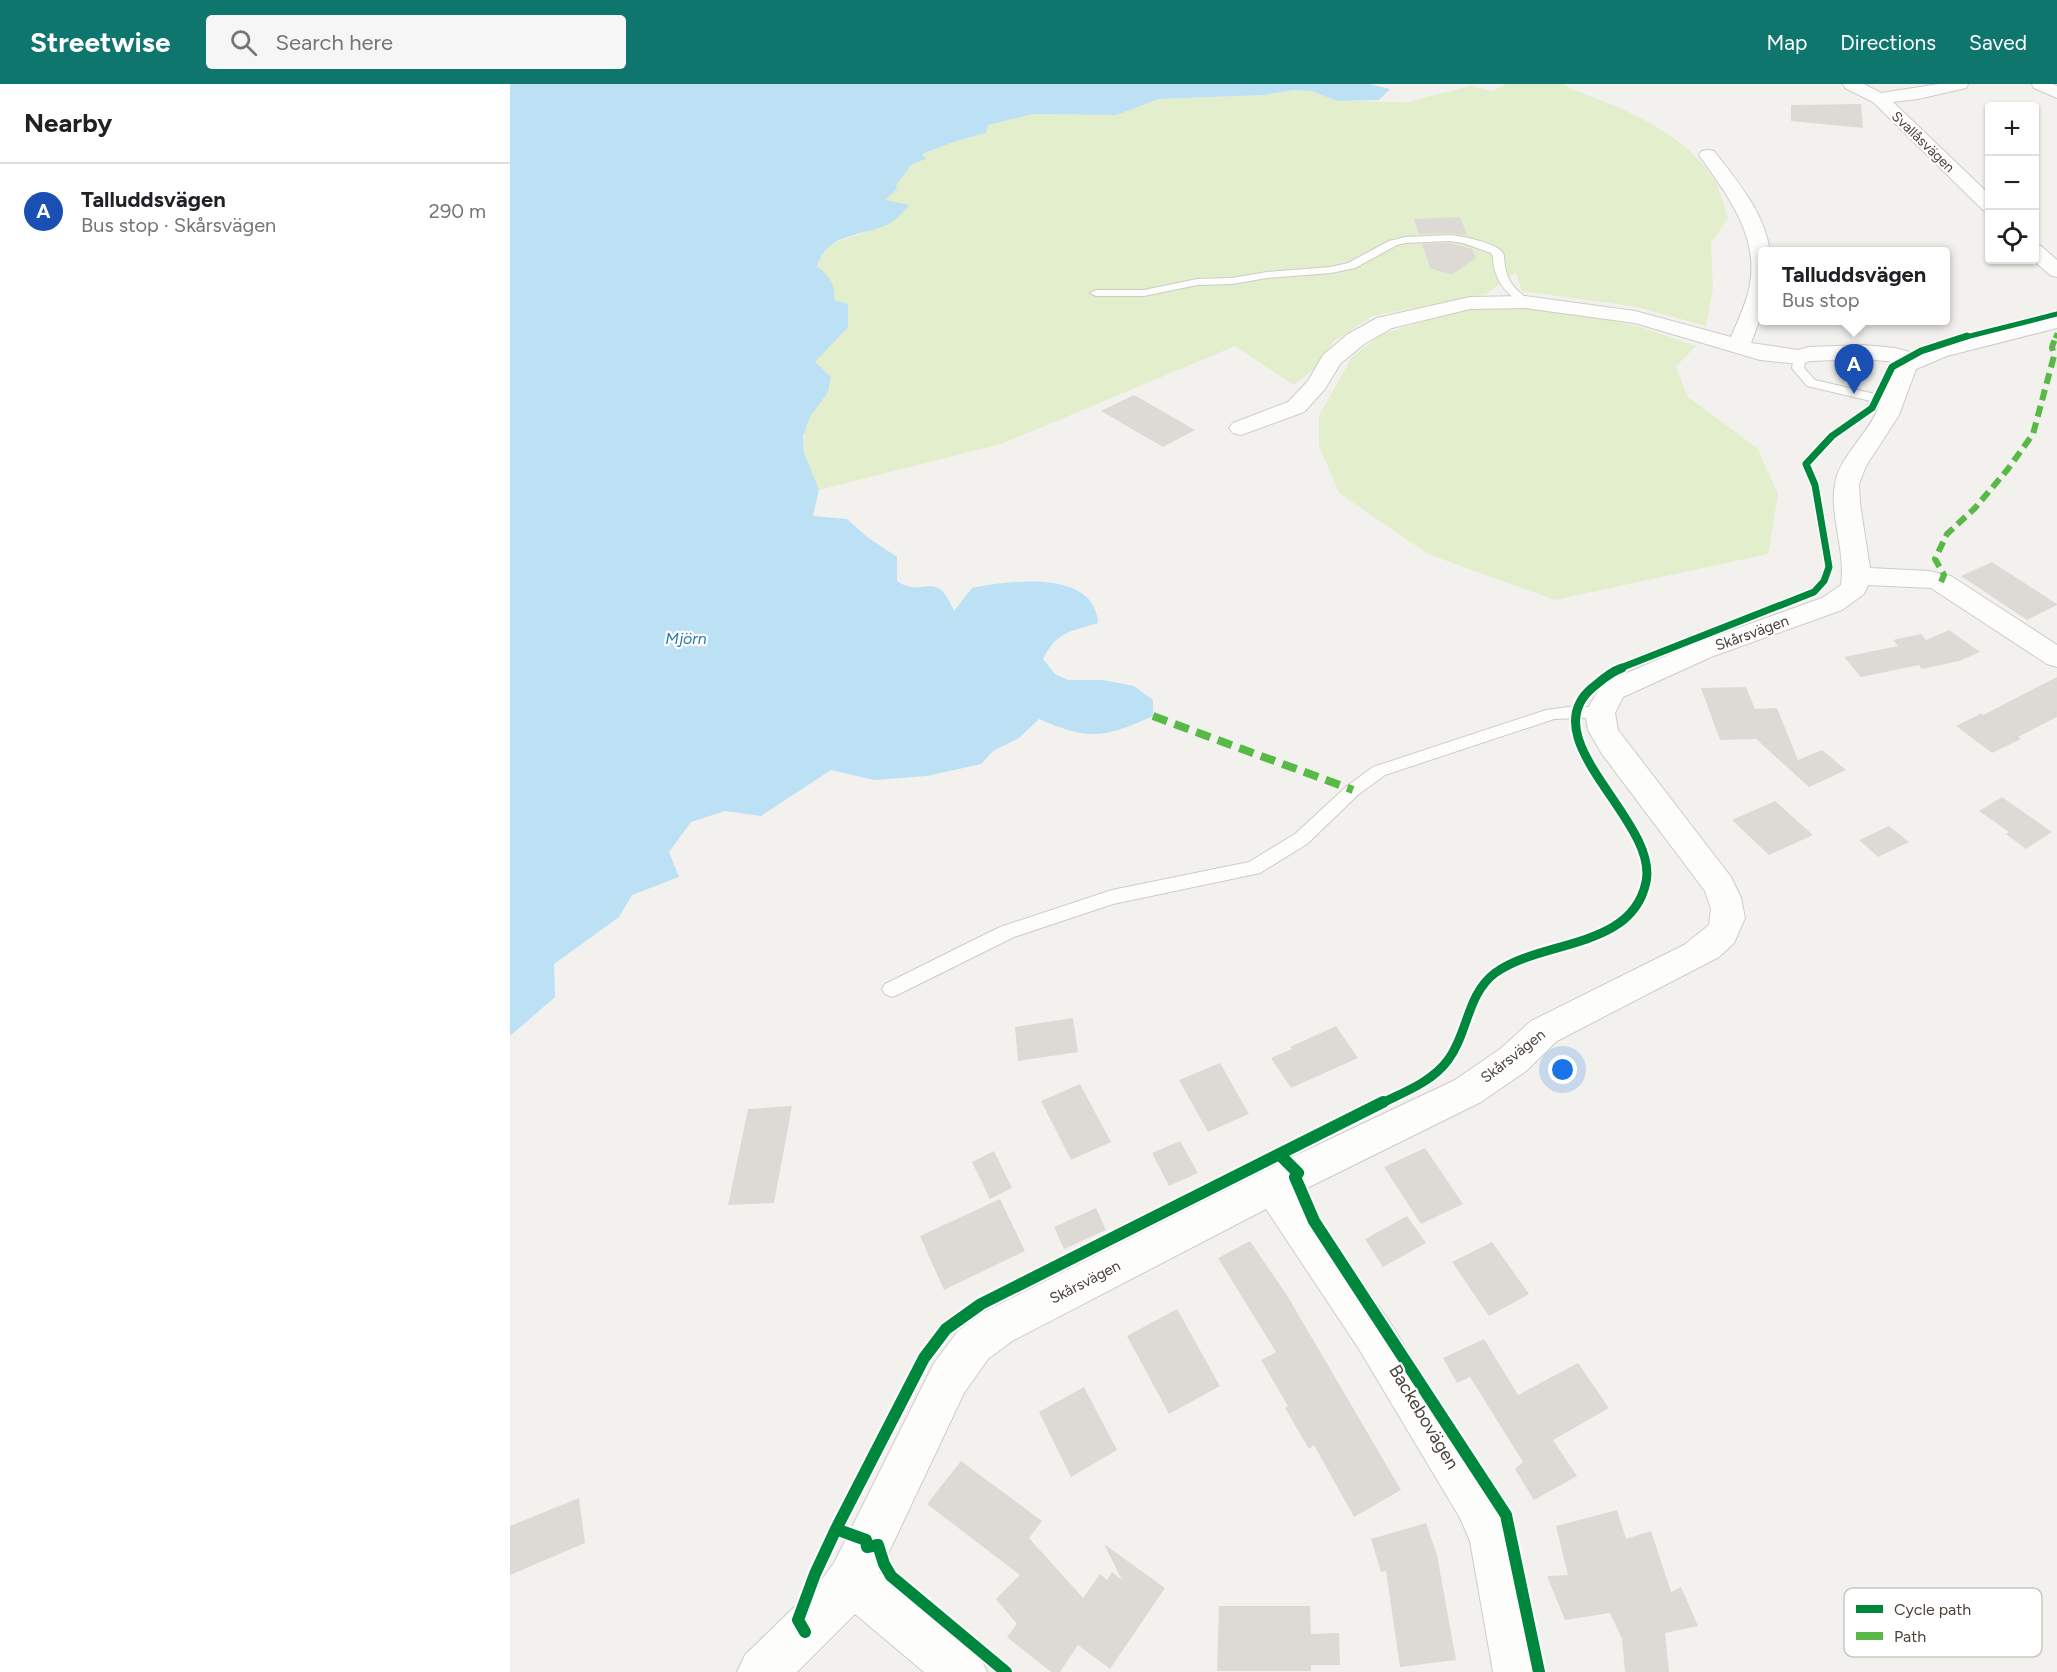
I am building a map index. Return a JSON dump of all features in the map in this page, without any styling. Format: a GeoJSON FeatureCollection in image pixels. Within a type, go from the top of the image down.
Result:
{"type":"FeatureCollection","features":[{"type":"Feature","properties":{"kind":"street","name":"Svallåsvägen"},"geometry":{"type":"LineString","coordinates":[[1851,84],[1879,98],[1985,202]]}},
{"type":"Feature","properties":{"kind":"street"},"geometry":{"type":"LineString","coordinates":[[1879,98],[1918,94],[1960,84]]}},
{"type":"Feature","properties":{"kind":"street"},"geometry":{"type":"LineString","coordinates":[[2040,84],[2057,93]]}},
{"type":"Feature","properties":{"kind":"street"},"geometry":{"type":"LineString","coordinates":[[1708,155],[1734,190],[1759,236],[1759,247]]}},
{"type":"Feature","properties":{"kind":"street"},"geometry":{"type":"LineString","coordinates":[[2039,255],[2057,271]]}},
{"type":"Feature","properties":{"kind":"street"},"geometry":{"type":"LineString","coordinates":[[1739,347],[1758,291]]}},
{"type":"Feature","properties":{"kind":"street"},"geometry":{"type":"LineString","coordinates":[[1242,428],[1296,407],[1317,384],[1331,360],[1356,339],[1385,323],[1470,303],[1525,302],[1635,317],[1739,347],[1800,357],[1809,354],[1863,352],[1895,355],[1914,360]]}},
{"type":"Feature","properties":{"kind":"street"},"geometry":{"type":"LineString","coordinates":[[2057,322],[1939,351],[1914,360],[1901,374],[1887,415],[1854,466],[1846,484],[1857,576],[1929,579],[1941,582],[2057,658]]}},
{"type":"Feature","properties":{"kind":"street","name":"Skårsvägen"},"geometry":{"type":"LineString","coordinates":[[762,1672],[836,1600],[851,1580],[949,1378],[973,1345],[997,1327],[1467,1091],[1513,1060],[1544,1030],[1696,956],[1715,943],[1725,932],[1728,909],[1719,886],[1613,747],[1603,730],[1600,713],[1612,691],[1701,651],[1832,604],[1854,588],[1857,576]]}},
{"type":"Feature","properties":{"kind":"street","name":"Backebovägen"},"geometry":{"type":"LineString","coordinates":[[1273,1187],[1374,1335],[1476,1502],[1493,1540],[1518,1672]]}},
{"type":"Feature","properties":{"kind":"street"},"geometry":{"type":"LineString","coordinates":[[851,1580],[962,1672]]}},
{"type":"Feature","properties":{"kind":"lane"},"geometry":{"type":"LineString","coordinates":[[1096,293],[1144,293],[1197,282],[1232,281],[1267,275],[1331,270],[1351,266],[1393,243],[1405,240],[1450,238],[1465,240],[1495,251],[1499,255],[1499,276],[1506,289],[1525,302]]}},
{"type":"Feature","properties":{"kind":"lane"},"geometry":{"type":"LineString","coordinates":[[1800,357],[1798,368],[1811,383],[1892,402]]}},
{"type":"Feature","properties":{"kind":"lane"},"geometry":{"type":"LineString","coordinates":[[892,989],[1007,932],[1112,897],[1254,868],[1301,839],[1353,790],[1379,771],[1552,714],[1576,711],[1600,713]]}},
{"type":"Feature","properties":{"kind":"green space"},"geometry":{"type":"Polygon","coordinates":[[[1506,84],[1564,84],[1653,125],[1672,137],[1704,166],[1716,183],[1728,218],[1711,243],[1713,288],[1706,326],[1637,307],[1522,291],[1516,272],[1486,294],[1373,316],[1334,341],[1313,370],[1294,385],[1235,346],[1004,443],[819,490],[807,462],[804,433],[831,378],[814,362],[848,326],[848,304],[834,300],[816,267],[826,249],[833,244],[873,229],[885,218],[894,203],[884,201],[897,189],[896,185],[912,164],[926,159],[922,154],[986,133],[988,125],[1033,114],[1116,115],[1159,99],[1264,95],[1294,90],[1312,91],[1337,101],[1409,102],[1470,86],[1493,91],[1506,84]]]}},
{"type":"Feature","properties":{"kind":"green space"},"geometry":{"type":"Polygon","coordinates":[[[1521,308],[1594,316],[1641,327],[1696,346],[1676,366],[1687,396],[1757,448],[1778,494],[1768,554],[1555,600],[1428,554],[1339,493],[1319,446],[1319,416],[1352,357],[1382,334],[1435,318],[1469,310],[1521,308]]]}},
{"type":"Feature","properties":{"kind":"water","name":"Mjörn"},"geometry":{"type":"Polygon","coordinates":[[[510,84],[1369,84],[1390,89],[1379,100],[1337,101],[1312,91],[1294,90],[1264,95],[1159,99],[1116,115],[1033,114],[988,125],[986,133],[922,154],[926,159],[912,164],[896,185],[897,189],[885,200],[909,205],[895,220],[881,227],[838,240],[822,254],[817,266],[831,281],[834,300],[848,304],[848,327],[815,362],[831,377],[828,392],[810,417],[803,436],[804,453],[819,490],[813,516],[847,519],[867,537],[897,557],[897,581],[907,586],[929,586],[941,590],[954,611],[972,588],[988,585],[1027,581],[1047,582],[1066,586],[1082,593],[1093,605],[1098,623],[1065,634],[1054,643],[1043,659],[1055,674],[1068,680],[1103,680],[1134,686],[1153,700],[1153,716],[1121,729],[1096,734],[1071,731],[1039,719],[1019,738],[993,751],[981,764],[927,776],[874,780],[831,770],[761,816],[725,811],[691,822],[669,852],[679,877],[632,895],[619,917],[554,964],[555,997],[510,1036],[510,84]]]}},
{"type":"Feature","properties":{"kind":"building"},"geometry":{"type":"Polygon","coordinates":[[[1861,104],[1863,128],[1791,121],[1791,105],[1861,104]]]}},
{"type":"Feature","properties":{"kind":"building"},"geometry":{"type":"Polygon","coordinates":[[[1460,217],[1467,235],[1419,234],[1414,219],[1460,217]]]}},
{"type":"Feature","properties":{"kind":"building"},"geometry":{"type":"Polygon","coordinates":[[[1450,243],[1472,249],[1476,258],[1451,275],[1430,268],[1422,244],[1450,243]]]}},
{"type":"Feature","properties":{"kind":"building"},"geometry":{"type":"Polygon","coordinates":[[[1134,395],[1195,430],[1163,447],[1101,411],[1134,395]]]}},
{"type":"Feature","properties":{"kind":"building"},"geometry":{"type":"Polygon","coordinates":[[[1992,562],[2057,605],[2027,620],[1961,576],[1992,562]]]}},
{"type":"Feature","properties":{"kind":"building"},"geometry":{"type":"Polygon","coordinates":[[[1949,630],[1980,652],[1959,661],[1922,669],[1919,665],[1861,677],[1844,657],[1898,646],[1893,640],[1921,634],[1926,640],[1949,630]]]}},
{"type":"Feature","properties":{"kind":"building"},"geometry":{"type":"Polygon","coordinates":[[[2057,677],[2057,717],[2018,737],[2021,739],[1992,753],[1956,726],[1982,713],[1983,715],[2057,677]]]}},
{"type":"Feature","properties":{"kind":"building"},"geometry":{"type":"Polygon","coordinates":[[[1746,687],[1755,709],[1777,708],[1798,760],[1822,750],[1846,770],[1809,787],[1756,739],[1720,740],[1701,688],[1746,687]]]}},
{"type":"Feature","properties":{"kind":"building"},"geometry":{"type":"Polygon","coordinates":[[[2002,797],[2052,832],[2026,849],[2006,834],[2009,832],[1979,811],[2002,797]]]}},
{"type":"Feature","properties":{"kind":"building"},"geometry":{"type":"Polygon","coordinates":[[[1775,801],[1813,835],[1769,855],[1732,820],[1775,801]]]}},
{"type":"Feature","properties":{"kind":"building"},"geometry":{"type":"Polygon","coordinates":[[[1889,826],[1909,842],[1878,857],[1859,840],[1889,826]]]}},
{"type":"Feature","properties":{"kind":"building"},"geometry":{"type":"Polygon","coordinates":[[[1073,1018],[1078,1052],[1018,1061],[1015,1027],[1073,1018]]]}},
{"type":"Feature","properties":{"kind":"building"},"geometry":{"type":"Polygon","coordinates":[[[1336,1026],[1358,1058],[1291,1088],[1271,1058],[1336,1026]]]}},
{"type":"Feature","properties":{"kind":"building"},"geometry":{"type":"Polygon","coordinates":[[[1220,1063],[1249,1114],[1208,1132],[1179,1080],[1220,1063]]]}},
{"type":"Feature","properties":{"kind":"building"},"geometry":{"type":"Polygon","coordinates":[[[1080,1084],[1111,1142],[1071,1160],[1041,1101],[1080,1084]]]}},
{"type":"Feature","properties":{"kind":"building"},"geometry":{"type":"Polygon","coordinates":[[[792,1106],[774,1203],[728,1205],[748,1109],[792,1106]]]}},
{"type":"Feature","properties":{"kind":"building"},"geometry":{"type":"Polygon","coordinates":[[[1180,1141],[1198,1173],[1169,1186],[1152,1153],[1180,1141]]]}},
{"type":"Feature","properties":{"kind":"building"},"geometry":{"type":"Polygon","coordinates":[[[1425,1148],[1463,1204],[1421,1224],[1384,1167],[1425,1148]]]}},
{"type":"Feature","properties":{"kind":"building"},"geometry":{"type":"Polygon","coordinates":[[[994,1151],[1012,1188],[990,1199],[972,1162],[994,1151]]]}},
{"type":"Feature","properties":{"kind":"building"},"geometry":{"type":"Polygon","coordinates":[[[1000,1199],[1025,1251],[944,1290],[920,1236],[1000,1199]]]}},
{"type":"Feature","properties":{"kind":"building"},"geometry":{"type":"Polygon","coordinates":[[[1096,1208],[1106,1230],[1064,1249],[1054,1227],[1096,1208]]]}},
{"type":"Feature","properties":{"kind":"building"},"geometry":{"type":"Polygon","coordinates":[[[1407,1216],[1426,1243],[1383,1267],[1365,1239],[1407,1216]]]}},
{"type":"Feature","properties":{"kind":"building"},"geometry":{"type":"Polygon","coordinates":[[[1250,1241],[1288,1297],[1401,1490],[1354,1517],[1314,1445],[1309,1449],[1285,1408],[1288,1406],[1261,1360],[1276,1352],[1218,1258],[1250,1241]]]}},
{"type":"Feature","properties":{"kind":"building"},"geometry":{"type":"Polygon","coordinates":[[[1492,1242],[1529,1294],[1489,1316],[1452,1262],[1492,1242]]]}},
{"type":"Feature","properties":{"kind":"building"},"geometry":{"type":"Polygon","coordinates":[[[1177,1309],[1220,1386],[1169,1414],[1127,1336],[1177,1309]]]}},
{"type":"Feature","properties":{"kind":"building"},"geometry":{"type":"Polygon","coordinates":[[[1484,1339],[1518,1395],[1578,1363],[1609,1408],[1553,1440],[1577,1476],[1534,1500],[1515,1469],[1523,1462],[1470,1377],[1457,1383],[1443,1358],[1484,1339]]]}},
{"type":"Feature","properties":{"kind":"building"},"geometry":{"type":"Polygon","coordinates":[[[1084,1387],[1117,1450],[1071,1477],[1039,1412],[1084,1387]]]}},
{"type":"Feature","properties":{"kind":"building"},"geometry":{"type":"Polygon","coordinates":[[[961,1461],[1042,1521],[1029,1538],[1083,1598],[1100,1574],[1107,1580],[1112,1572],[1122,1580],[1104,1544],[1165,1588],[1110,1669],[1078,1645],[1060,1672],[1051,1672],[1007,1637],[1017,1624],[996,1599],[1020,1575],[927,1504],[961,1461]]]}},
{"type":"Feature","properties":{"kind":"building"},"geometry":{"type":"Polygon","coordinates":[[[579,1498],[585,1543],[510,1575],[510,1526],[579,1498]]]}},
{"type":"Feature","properties":{"kind":"building"},"geometry":{"type":"Polygon","coordinates":[[[1617,1510],[1626,1539],[1651,1531],[1671,1592],[1681,1587],[1698,1626],[1665,1633],[1669,1672],[1625,1672],[1622,1639],[1610,1613],[1565,1620],[1547,1576],[1568,1575],[1556,1526],[1617,1510]]]}},
{"type":"Feature","properties":{"kind":"building"},"geometry":{"type":"Polygon","coordinates":[[[1426,1523],[1437,1555],[1456,1660],[1400,1667],[1386,1571],[1381,1572],[1371,1539],[1426,1523]]]}},
{"type":"Feature","properties":{"kind":"building"},"geometry":{"type":"Polygon","coordinates":[[[1219,1606],[1310,1606],[1311,1634],[1339,1633],[1340,1665],[1311,1665],[1311,1671],[1217,1671],[1219,1606]]]}},
{"type":"Feature","properties":{"kind":"marked path"},"geometry":{"type":"LineString","coordinates":[[1941,582],[1944,575],[1935,559],[1947,534],[1975,508],[2008,469],[2033,434],[2054,356],[2052,347],[2057,333]]}},
{"type":"Feature","properties":{"kind":"marked path"},"geometry":{"type":"LineString","coordinates":[[1153,716],[1353,790]]}},
{"type":"Feature","properties":{"kind":"cycle path"},"geometry":{"type":"LineString","coordinates":[[805,1632],[798,1620],[815,1574],[924,1358],[946,1329],[981,1304],[1427,1080],[1450,1058],[1479,991],[1494,974],[1513,962],[1584,940],[1607,931],[1626,919],[1640,902],[1647,879],[1643,852],[1630,824],[1594,771],[1580,745],[1575,719],[1584,695],[1611,672],[1814,592],[1824,581],[1829,567],[1815,485],[1806,464],[1814,454],[1837,432],[1869,411],[1878,398],[1888,371],[1903,359],[1944,343],[2057,314]]}},
{"type":"Feature","properties":{"kind":"cycle path"},"geometry":{"type":"LineString","coordinates":[[1279,1154],[1298,1173],[1295,1177],[1314,1221],[1506,1515],[1539,1672]]}},
{"type":"Feature","properties":{"kind":"cycle path"},"geometry":{"type":"LineString","coordinates":[[836,1529],[866,1540],[867,1547],[878,1545],[884,1564],[891,1576],[1006,1672]]}},
{"type":"Feature","properties":{"kind":"place","name":"Talluddsvägen"},"geometry":{"type":"Point","coordinates":[1854,394]}}]}
